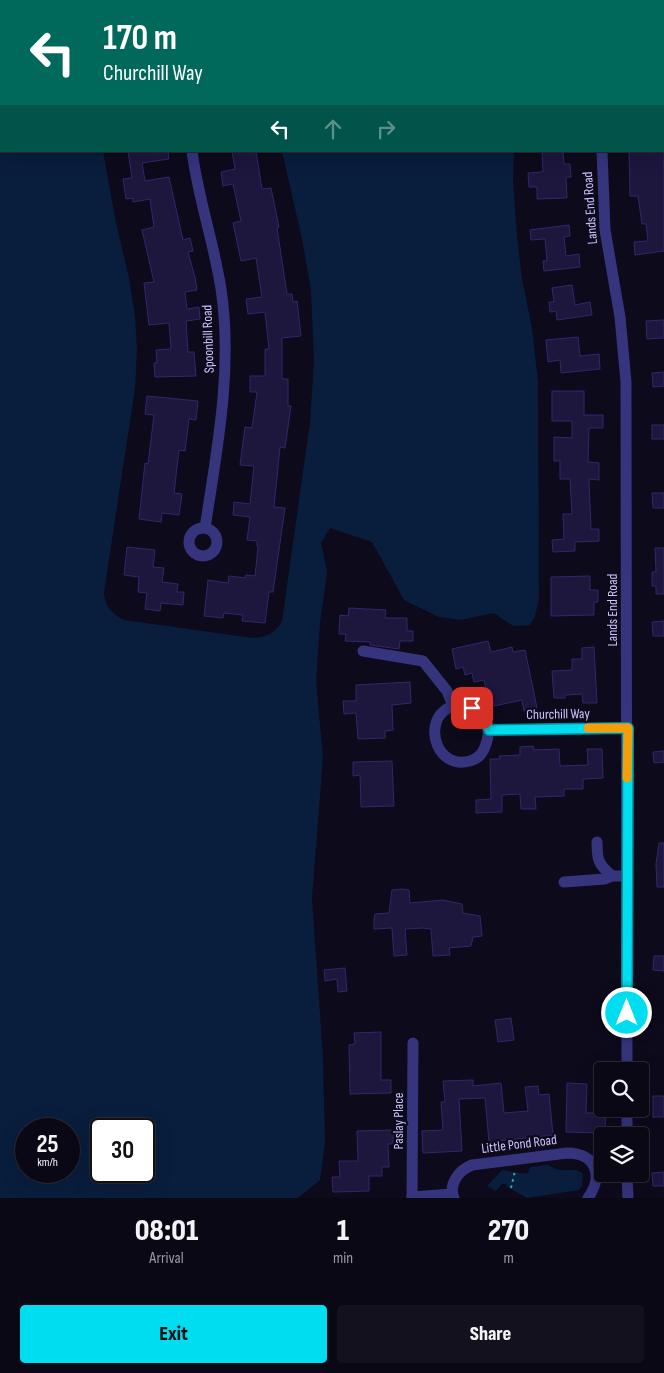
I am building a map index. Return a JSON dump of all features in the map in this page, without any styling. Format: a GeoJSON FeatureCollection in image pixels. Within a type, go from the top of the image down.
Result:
{"type":"FeatureCollection","features":[{"type":"Feature","properties":{"kind":"street","name":"Spoonbill Road"},"geometry":{"type":"LineString","coordinates":[[192,152],[221,290],[225,332],[223,402],[205,528]]}},
{"type":"Feature","properties":{"kind":"street","name":"Lands End Road"},"geometry":{"type":"LineString","coordinates":[[602,152],[605,230],[620,317],[626,382],[627,1062]]}},
{"type":"Feature","properties":{"kind":"street"},"geometry":{"type":"LineString","coordinates":[[363,651],[423,661],[447,691],[453,706]]}},
{"type":"Feature","properties":{"kind":"street"},"geometry":{"type":"LineString","coordinates":[[453,706],[472,708],[480,713],[486,720],[489,730],[482,754],[475,760],[466,763],[447,759],[440,752],[437,745],[436,726],[439,718],[444,710],[453,706]]}},
{"type":"Feature","properties":{"kind":"street","name":"Churchill Way"},"geometry":{"type":"LineString","coordinates":[[489,730],[628,728]]}},
{"type":"Feature","properties":{"kind":"street"},"geometry":{"type":"LineString","coordinates":[[597,842],[598,862],[612,876]]}},
{"type":"Feature","properties":{"kind":"street"},"geometry":{"type":"LineString","coordinates":[[564,882],[627,876]]}},
{"type":"Feature","properties":{"kind":"street","name":"Paslay Place"},"geometry":{"type":"LineString","coordinates":[[412,1197],[413,1043]]}},
{"type":"Feature","properties":{"kind":"street","name":"Little Pond Road"},"geometry":{"type":"LineString","coordinates":[[412,1197],[453,1196],[454,1180],[458,1173],[472,1165],[488,1162],[575,1153],[583,1154],[589,1160],[594,1170]]}},
{"type":"Feature","properties":{"kind":"street"},"geometry":{"type":"LineString","coordinates":[[588,1198],[593,1191],[595,1182]]}},
{"type":"Feature","properties":{"kind":"street"},"geometry":{"type":"LineString","coordinates":[[628,1182],[628,1198]]}},
{"type":"Feature","properties":{"kind":"path"},"geometry":{"type":"LineString","coordinates":[[510,1188],[515,1171]]}},
{"type":"Feature","properties":{"kind":"water"},"geometry":{"type":"Polygon","coordinates":[[[0,152],[103,152],[116,223],[129,278],[135,316],[137,350],[135,388],[104,593],[106,602],[116,615],[124,620],[253,638],[270,634],[282,621],[310,422],[314,362],[311,290],[302,239],[282,152],[514,152],[513,180],[517,237],[522,279],[532,328],[538,382],[539,599],[535,616],[530,625],[513,626],[494,613],[461,620],[439,617],[404,600],[372,542],[330,528],[321,543],[327,572],[320,623],[316,682],[323,757],[312,898],[323,1058],[325,1143],[320,1180],[298,1198],[0,1198],[0,152]]]}},
{"type":"Feature","properties":{"kind":"water"},"geometry":{"type":"Polygon","coordinates":[[[548,1165],[559,1170],[575,1170],[580,1172],[583,1174],[582,1186],[579,1190],[527,1198],[507,1187],[506,1184],[502,1184],[496,1191],[487,1186],[502,1170],[528,1173],[530,1167],[548,1165]]]}},
{"type":"Feature","properties":{"kind":"building"},"geometry":{"type":"Polygon","coordinates":[[[128,152],[168,152],[169,159],[142,163],[145,181],[169,177],[183,240],[190,238],[193,251],[188,252],[197,290],[185,292],[187,309],[199,307],[200,319],[186,321],[188,352],[194,352],[196,376],[155,377],[154,363],[157,363],[156,350],[171,349],[169,323],[149,325],[144,283],[154,282],[142,230],[154,227],[150,199],[133,202],[133,198],[126,199],[123,179],[132,178],[128,152]]]}},
{"type":"Feature","properties":{"kind":"building"},"geometry":{"type":"Polygon","coordinates":[[[232,152],[256,152],[262,189],[271,188],[279,227],[277,228],[287,294],[292,294],[293,302],[297,301],[301,336],[282,338],[282,379],[288,379],[288,406],[291,406],[285,448],[280,447],[274,507],[285,508],[273,592],[269,592],[265,623],[242,621],[243,615],[224,613],[223,618],[204,616],[208,580],[228,583],[229,576],[245,578],[246,575],[255,576],[258,547],[257,541],[247,540],[250,517],[233,515],[234,502],[250,504],[254,466],[240,465],[245,427],[252,428],[257,392],[250,392],[250,376],[265,376],[265,349],[269,349],[265,312],[248,314],[246,299],[262,297],[256,258],[241,261],[233,223],[241,221],[233,184],[223,186],[221,172],[235,169],[232,152]]]}},
{"type":"Feature","properties":{"kind":"building"},"geometry":{"type":"Polygon","coordinates":[[[542,152],[563,152],[564,164],[570,164],[571,177],[566,177],[567,198],[537,199],[537,187],[529,187],[528,173],[543,172],[542,152]]]}},
{"type":"Feature","properties":{"kind":"building"},"geometry":{"type":"Polygon","coordinates":[[[629,152],[664,152],[664,251],[635,255],[634,242],[648,241],[646,224],[642,224],[638,196],[630,196],[629,152]]]}},
{"type":"Feature","properties":{"kind":"building"},"geometry":{"type":"Polygon","coordinates":[[[569,225],[570,236],[564,237],[566,256],[579,254],[580,267],[544,271],[543,261],[547,261],[545,239],[531,240],[530,230],[569,225]]]}},
{"type":"Feature","properties":{"kind":"building"},"geometry":{"type":"Polygon","coordinates":[[[572,285],[575,305],[590,302],[592,315],[557,320],[556,311],[550,312],[549,302],[554,302],[552,288],[572,285]]]}},
{"type":"Feature","properties":{"kind":"building"},"geometry":{"type":"Polygon","coordinates":[[[664,320],[664,338],[647,339],[646,321],[664,320]]]}},
{"type":"Feature","properties":{"kind":"building"},"geometry":{"type":"Polygon","coordinates":[[[578,337],[580,356],[599,354],[600,369],[561,373],[560,360],[548,362],[546,340],[578,337]]]}},
{"type":"Feature","properties":{"kind":"building"},"geometry":{"type":"Polygon","coordinates":[[[664,372],[664,386],[653,387],[652,373],[664,372]]]}},
{"type":"Feature","properties":{"kind":"building"},"geometry":{"type":"Polygon","coordinates":[[[552,391],[584,391],[584,415],[603,415],[603,428],[589,428],[588,462],[599,463],[599,480],[589,479],[591,529],[599,529],[599,541],[575,542],[575,551],[553,552],[552,540],[564,539],[563,514],[572,514],[570,479],[560,479],[560,461],[554,461],[554,437],[572,438],[572,421],[552,421],[552,391]]]}},
{"type":"Feature","properties":{"kind":"building"},"geometry":{"type":"Polygon","coordinates":[[[147,396],[198,401],[196,420],[189,419],[185,451],[179,450],[174,493],[182,494],[179,515],[162,513],[161,522],[139,519],[145,463],[148,464],[154,415],[145,414],[147,396]]]}},
{"type":"Feature","properties":{"kind":"building"},"geometry":{"type":"Polygon","coordinates":[[[652,425],[664,425],[664,439],[652,439],[652,425]]]}},
{"type":"Feature","properties":{"kind":"building"},"geometry":{"type":"Polygon","coordinates":[[[652,493],[664,493],[664,508],[653,508],[652,493]]]}},
{"type":"Feature","properties":{"kind":"building"},"geometry":{"type":"Polygon","coordinates":[[[127,547],[155,550],[153,567],[164,568],[162,582],[178,584],[177,592],[184,592],[183,605],[161,603],[160,611],[145,609],[147,593],[138,592],[139,577],[124,575],[127,547]]]}},
{"type":"Feature","properties":{"kind":"building"},"geometry":{"type":"Polygon","coordinates":[[[655,548],[664,548],[664,594],[656,594],[656,586],[652,586],[652,572],[656,572],[655,548]]]}},
{"type":"Feature","properties":{"kind":"building"},"geometry":{"type":"Polygon","coordinates":[[[590,576],[590,590],[598,590],[598,602],[594,602],[594,615],[551,616],[551,577],[590,576]]]}},
{"type":"Feature","properties":{"kind":"building"},"geometry":{"type":"Polygon","coordinates":[[[349,608],[386,610],[385,618],[407,618],[407,631],[413,631],[413,641],[400,641],[399,649],[370,645],[370,642],[345,641],[346,634],[339,634],[340,615],[348,616],[349,608]]]}},
{"type":"Feature","properties":{"kind":"building"},"geometry":{"type":"Polygon","coordinates":[[[664,621],[664,636],[653,636],[652,622],[664,621]]]}},
{"type":"Feature","properties":{"kind":"building"},"geometry":{"type":"Polygon","coordinates":[[[488,641],[491,652],[512,647],[513,652],[525,650],[537,708],[524,711],[522,700],[494,706],[492,696],[488,697],[484,680],[474,682],[472,673],[465,675],[463,667],[456,669],[452,649],[488,641]]]}},
{"type":"Feature","properties":{"kind":"building"},"geometry":{"type":"Polygon","coordinates":[[[594,647],[597,703],[583,703],[582,694],[565,695],[565,698],[554,698],[552,671],[572,670],[572,659],[582,659],[582,648],[594,647]]]}},
{"type":"Feature","properties":{"kind":"building"},"geometry":{"type":"Polygon","coordinates":[[[410,682],[411,703],[392,705],[393,730],[385,731],[385,738],[358,739],[356,713],[344,714],[343,701],[356,701],[356,685],[410,682]]]}},
{"type":"Feature","properties":{"kind":"building"},"geometry":{"type":"Polygon","coordinates":[[[533,746],[534,750],[559,749],[560,766],[588,765],[587,749],[602,749],[603,778],[583,779],[583,789],[564,789],[564,796],[535,797],[536,809],[521,809],[520,794],[502,795],[502,812],[476,813],[476,800],[491,799],[490,759],[500,759],[499,756],[520,755],[520,747],[533,746]]]}},
{"type":"Feature","properties":{"kind":"building"},"geometry":{"type":"Polygon","coordinates":[[[664,751],[664,762],[654,763],[653,752],[664,751]]]}},
{"type":"Feature","properties":{"kind":"building"},"geometry":{"type":"Polygon","coordinates":[[[392,761],[394,806],[361,807],[360,775],[353,776],[353,762],[392,761]]]}},
{"type":"Feature","properties":{"kind":"building"},"geometry":{"type":"Polygon","coordinates":[[[659,843],[664,843],[664,887],[657,887],[656,864],[659,843]]]}},
{"type":"Feature","properties":{"kind":"building"},"geometry":{"type":"Polygon","coordinates":[[[392,890],[409,890],[410,903],[443,900],[462,904],[463,913],[480,916],[482,936],[473,937],[471,946],[449,948],[450,955],[433,956],[431,929],[405,929],[407,955],[394,956],[392,928],[374,929],[374,920],[375,914],[389,913],[392,890]]]}},
{"type":"Feature","properties":{"kind":"building"},"geometry":{"type":"Polygon","coordinates":[[[654,956],[664,956],[664,971],[653,970],[654,956]]]}},
{"type":"Feature","properties":{"kind":"building"},"geometry":{"type":"Polygon","coordinates":[[[345,968],[347,991],[338,992],[337,979],[325,981],[324,970],[345,968]]]}},
{"type":"Feature","properties":{"kind":"building"},"geometry":{"type":"Polygon","coordinates":[[[511,1018],[514,1040],[498,1042],[495,1020],[511,1018]]]}},
{"type":"Feature","properties":{"kind":"building"},"geometry":{"type":"Polygon","coordinates":[[[381,1032],[381,1080],[391,1080],[391,1093],[350,1094],[349,1045],[355,1044],[354,1033],[381,1032]]]}},
{"type":"Feature","properties":{"kind":"building"},"geometry":{"type":"Polygon","coordinates":[[[473,1080],[473,1086],[501,1083],[504,1113],[528,1111],[525,1087],[538,1086],[539,1095],[549,1094],[553,1135],[489,1142],[485,1098],[459,1099],[462,1151],[423,1153],[422,1131],[443,1130],[441,1102],[445,1102],[443,1081],[473,1080]]]}},
{"type":"Feature","properties":{"kind":"building"},"geometry":{"type":"Polygon","coordinates":[[[567,1083],[587,1084],[586,1113],[594,1113],[594,1117],[606,1117],[605,1127],[594,1127],[594,1133],[566,1132],[567,1083]]]}},
{"type":"Feature","properties":{"kind":"building"},"geometry":{"type":"Polygon","coordinates":[[[653,1096],[664,1096],[664,1117],[653,1117],[653,1096]]]}},
{"type":"Feature","properties":{"kind":"building"},"geometry":{"type":"Polygon","coordinates":[[[393,1130],[393,1144],[388,1144],[389,1167],[382,1167],[382,1176],[369,1176],[369,1191],[333,1192],[332,1177],[340,1177],[339,1161],[358,1161],[357,1131],[393,1130]]]}},
{"type":"Feature","properties":{"kind":"building"},"geometry":{"type":"Polygon","coordinates":[[[664,1172],[664,1186],[653,1186],[652,1173],[664,1172]]]}},
{"type":"Feature","properties":{"kind":"slow traffic"},"geometry":{"type":"LineString","coordinates":[[588,728],[628,728],[627,778]]}},
{"type":"Feature","properties":{"kind":"route"},"geometry":{"type":"LineString","coordinates":[[472,708],[486,720],[489,730],[628,728],[627,1013]]}}]}
